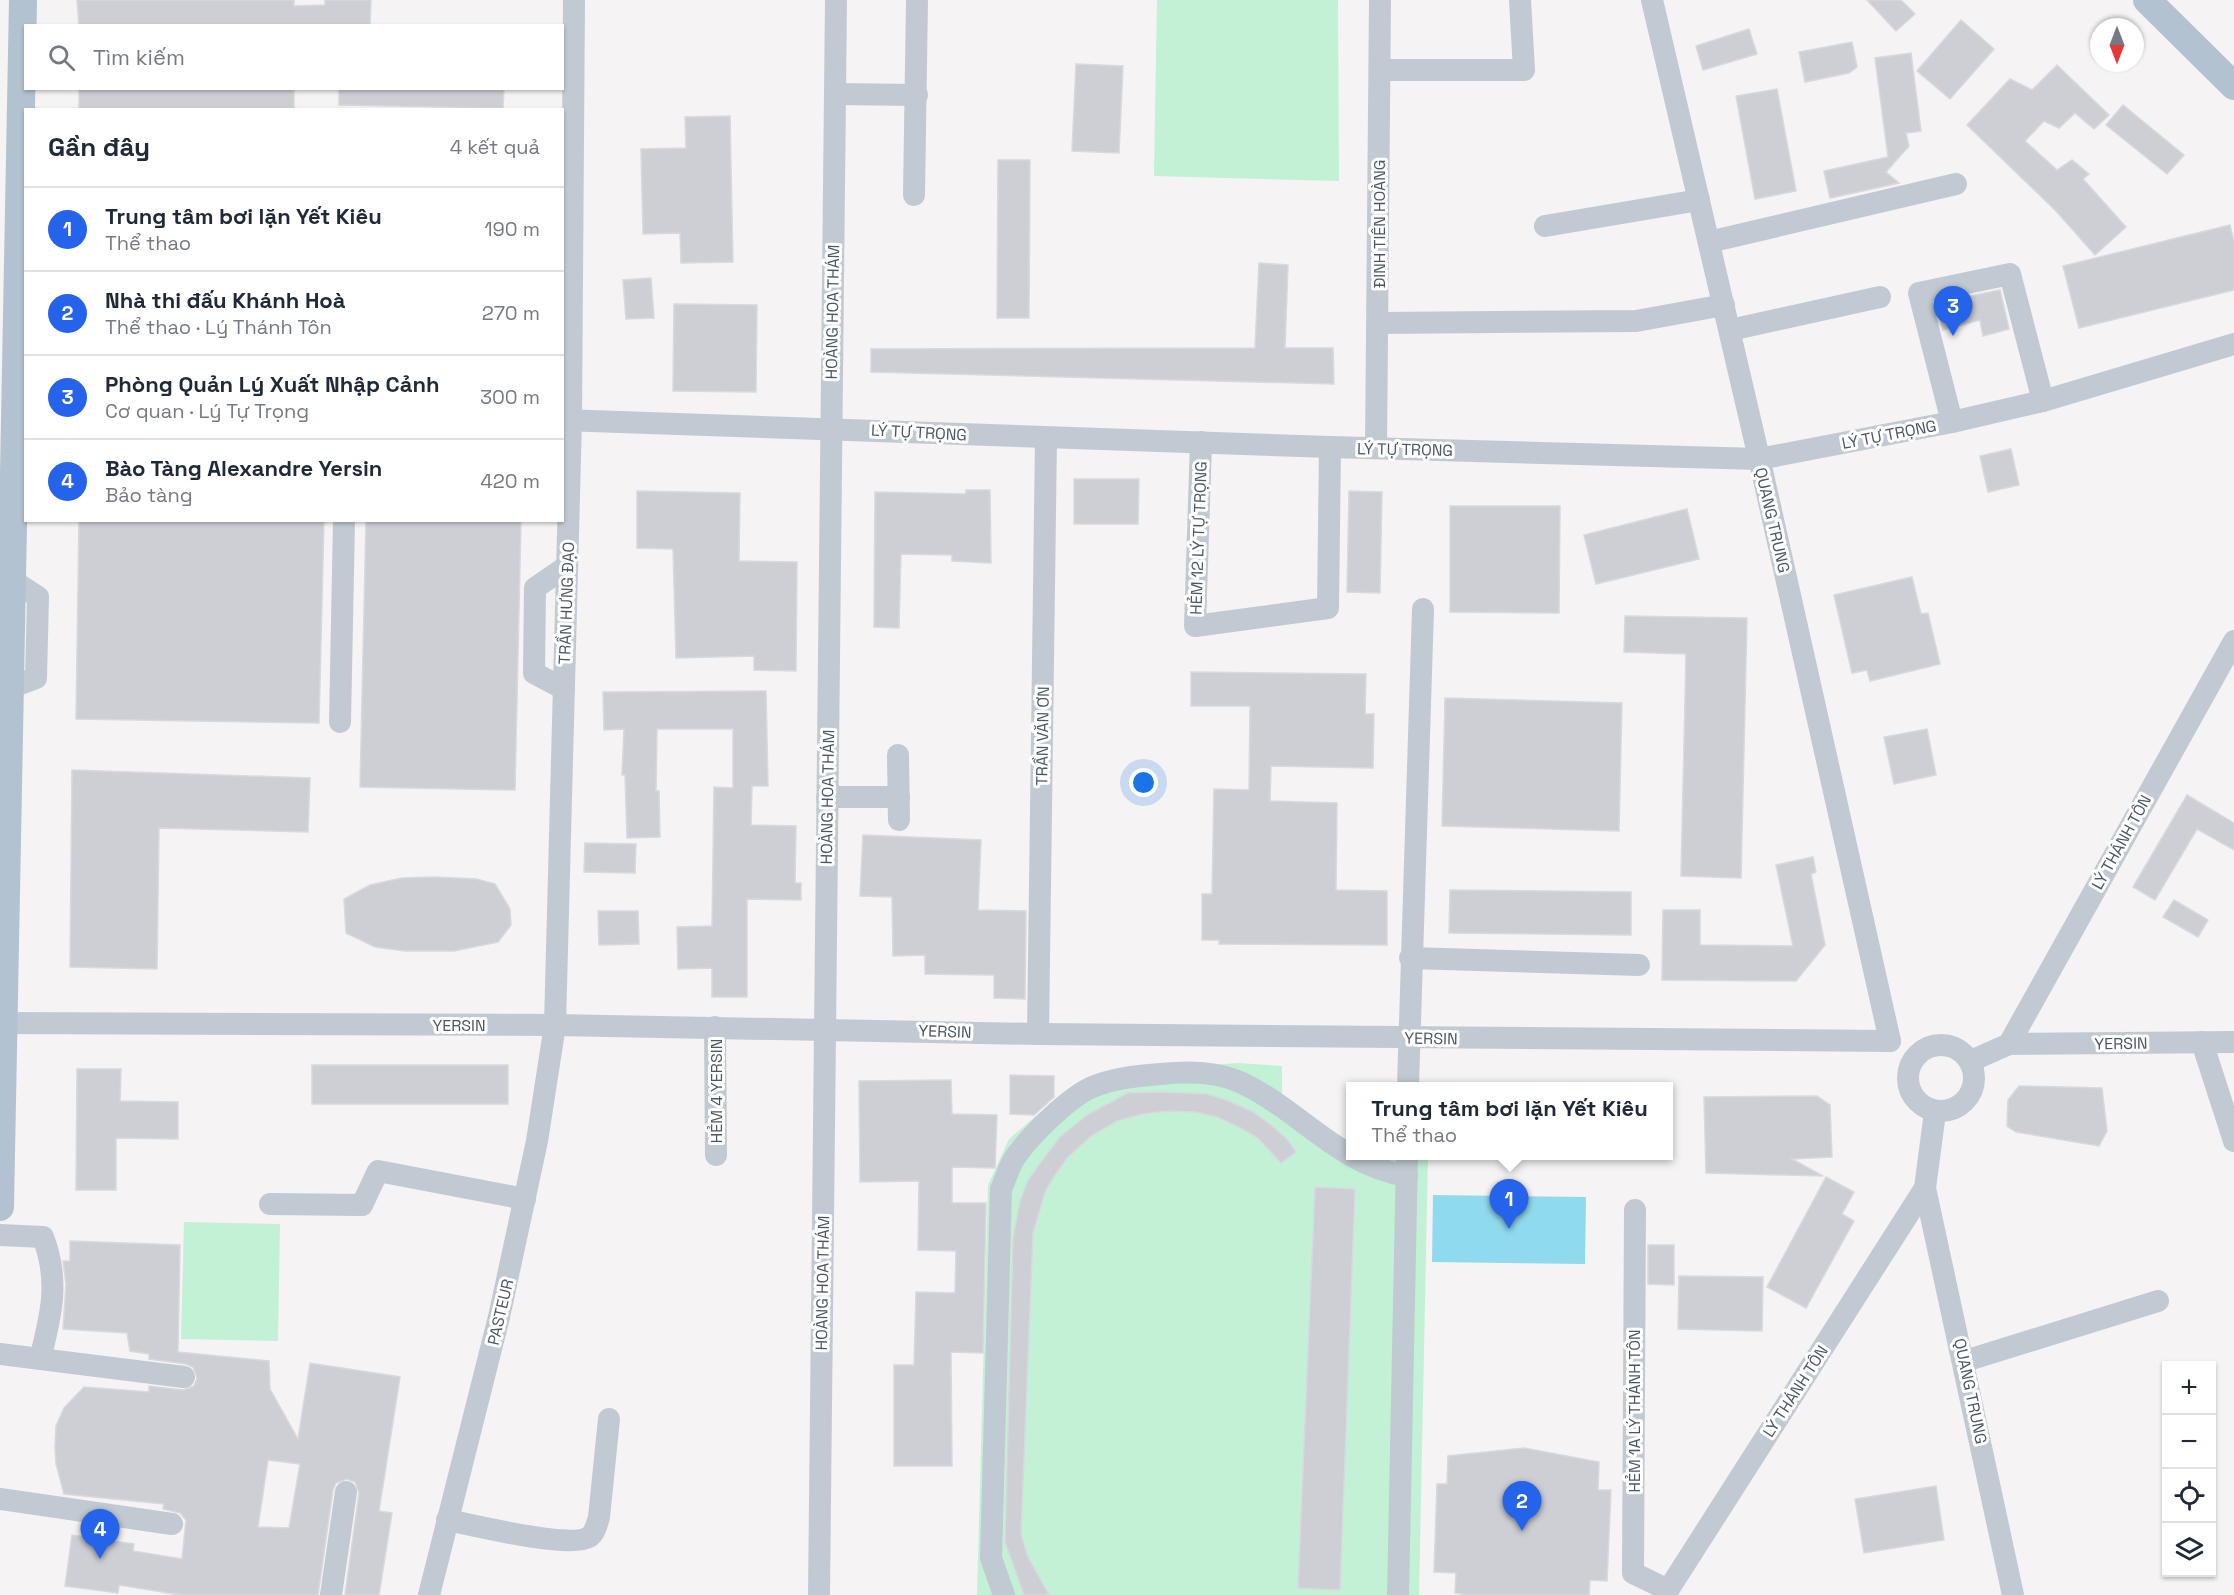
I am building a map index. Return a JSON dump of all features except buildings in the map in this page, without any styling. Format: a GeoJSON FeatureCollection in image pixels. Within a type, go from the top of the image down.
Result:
{"type":"FeatureCollection","features":[{"type":"Feature","properties":{"kind":"main road"},"geometry":{"type":"LineString","coordinates":[[0,1207],[23,0]]}},
{"type":"Feature","properties":{"kind":"main road"},"geometry":{"type":"LineString","coordinates":[[2147,0],[2234,86]]}},
{"type":"Feature","properties":{"kind":"street","name":"TRẦN HƯNG ĐẠO"},"geometry":{"type":"LineString","coordinates":[[555,1025],[567,566],[567,420],[574,0]]}},
{"type":"Feature","properties":{"kind":"street","name":"HOÀNG HOA THÁM"},"geometry":{"type":"LineString","coordinates":[[819,1595],[836,0]]}},
{"type":"Feature","properties":{"kind":"street"},"geometry":{"type":"LineString","coordinates":[[914,195],[917,0]]}},
{"type":"Feature","properties":{"kind":"street","name":"ĐINH TIÊN HOÀNG"},"geometry":{"type":"LineString","coordinates":[[1376,447],[1380,0]]}},
{"type":"Feature","properties":{"kind":"street"},"geometry":{"type":"LineString","coordinates":[[1380,70],[1524,70],[1520,0]]}},
{"type":"Feature","properties":{"kind":"street","name":"QUANG TRUNG"},"geometry":{"type":"LineString","coordinates":[[1652,0],[1730,330],[1890,1041]]}},
{"type":"Feature","properties":{"kind":"street"},"geometry":{"type":"LineString","coordinates":[[835,94],[917,95]]}},
{"type":"Feature","properties":{"kind":"street"},"geometry":{"type":"LineString","coordinates":[[1709,242],[1956,184]]}},
{"type":"Feature","properties":{"kind":"street"},"geometry":{"type":"LineString","coordinates":[[1545,226],[1699,200]]}},
{"type":"Feature","properties":{"kind":"street"},"geometry":{"type":"LineString","coordinates":[[1952,422],[1919,293],[2010,274],[2043,401]]}},
{"type":"Feature","properties":{"kind":"street"},"geometry":{"type":"LineString","coordinates":[[1730,330],[1880,297]]}},
{"type":"Feature","properties":{"kind":"street"},"geometry":{"type":"LineString","coordinates":[[1378,323],[1636,321],[1724,305]]}},
{"type":"Feature","properties":{"kind":"street","name":"LÝ TỰ TRỌNG"},"geometry":{"type":"LineString","coordinates":[[567,420],[831,428],[1046,438],[1759,459],[1952,422],[2043,401],[2234,344]]}},
{"type":"Feature","properties":{"kind":"street","name":"TRẦN VĂN ƠN"},"geometry":{"type":"LineString","coordinates":[[1038,1034],[1046,438]]}},
{"type":"Feature","properties":{"kind":"street","name":"HẺM 12 LÝ TỰ TRỌNG"},"geometry":{"type":"LineString","coordinates":[[1201,442],[1195,627],[1328,608],[1330,447]]}},
{"type":"Feature","properties":{"kind":"street"},"geometry":{"type":"LineString","coordinates":[[340,722],[344,522]]}},
{"type":"Feature","properties":{"kind":"street"},"geometry":{"type":"LineString","coordinates":[[564,688],[534,673],[535,588],[567,566]]}},
{"type":"Feature","properties":{"kind":"street"},"geometry":{"type":"LineString","coordinates":[[1407,1082],[1423,609]]}},
{"type":"Feature","properties":{"kind":"street","name":"LÝ THÁNH TÔN"},"geometry":{"type":"LineString","coordinates":[[2009,1044],[2234,641]]}},
{"type":"Feature","properties":{"kind":"street"},"geometry":{"type":"LineString","coordinates":[[827,797],[899,808],[898,755]]}},
{"type":"Feature","properties":{"kind":"street"},"geometry":{"type":"LineString","coordinates":[[1410,958],[1639,965]]}},
{"type":"Feature","properties":{"kind":"street","name":"YERSIN"},"geometry":{"type":"LineString","coordinates":[[2,1023],[555,1025],[825,1028],[1038,1034],[1890,1041]]}},
{"type":"Feature","properties":{"kind":"street","name":"PASTEUR"},"geometry":{"type":"LineString","coordinates":[[429,1595],[499,1317],[537,1141],[555,1025]]}},
{"type":"Feature","properties":{"kind":"street","name":"HẺM 4 YERSIN"},"geometry":{"type":"LineString","coordinates":[[715,1027],[716,1155]]}},
{"type":"Feature","properties":{"kind":"street"},"geometry":{"type":"LineString","coordinates":[[1890,1041],[1912,1059]]}},
{"type":"Feature","properties":{"kind":"street"},"geometry":{"type":"LineString","coordinates":[[2202,1042],[2234,1141]]}},
{"type":"Feature","properties":{"kind":"street","name":"YERSIN"},"geometry":{"type":"LineString","coordinates":[[2009,1044],[2234,1042]]}},
{"type":"Feature","properties":{"kind":"street"},"geometry":{"type":"LineString","coordinates":[[1971,1061],[2009,1044]]}},
{"type":"Feature","properties":{"kind":"street"},"geometry":{"type":"LineString","coordinates":[[1934,1045],[1947,1045],[1957,1048],[1971,1061],[1974,1083],[1971,1092],[1954,1108],[1935,1112],[1912,1096],[1907,1072],[1912,1059],[1922,1050],[1934,1045]]}},
{"type":"Feature","properties":{"kind":"street"},"geometry":{"type":"LineString","coordinates":[[1004,1595],[991,1558],[1002,1189],[1015,1157],[1033,1137],[1089,1089],[1122,1078],[1176,1072],[1214,1073],[1240,1082],[1346,1153]]}},
{"type":"Feature","properties":{"kind":"street"},"geometry":{"type":"LineString","coordinates":[[1925,1188],[1935,1112]]}},
{"type":"Feature","properties":{"kind":"street"},"geometry":{"type":"LineString","coordinates":[[1356,1160],[1384,1172],[1407,1166],[1398,1595]]}},
{"type":"Feature","properties":{"kind":"street"},"geometry":{"type":"LineString","coordinates":[[270,1204],[362,1205],[378,1171],[525,1199]]}},
{"type":"Feature","properties":{"kind":"street","name":"QUANG TRUNG"},"geometry":{"type":"LineString","coordinates":[[1925,1188],[1965,1361],[2013,1595]]}},
{"type":"Feature","properties":{"kind":"street","name":"LÝ THÁNH TÔN"},"geometry":{"type":"LineString","coordinates":[[1666,1593],[1925,1188]]}},
{"type":"Feature","properties":{"kind":"street","name":"HẺM 1A LÝ THÁNH TÔN"},"geometry":{"type":"LineString","coordinates":[[1635,1210],[1633,1573],[1666,1593]]}},
{"type":"Feature","properties":{"kind":"street"},"geometry":{"type":"LineString","coordinates":[[0,1235],[43,1237],[49,1251],[53,1307],[40,1359]]}},
{"type":"Feature","properties":{"kind":"street"},"geometry":{"type":"LineString","coordinates":[[1965,1361],[2158,1301]]}},
{"type":"Feature","properties":{"kind":"street"},"geometry":{"type":"LineString","coordinates":[[0,1354],[184,1377]]}},
{"type":"Feature","properties":{"kind":"street"},"geometry":{"type":"LineString","coordinates":[[447,1520],[527,1536],[577,1541],[589,1537],[596,1529],[599,1517],[609,1419]]}},
{"type":"Feature","properties":{"kind":"street"},"geometry":{"type":"LineString","coordinates":[[331,1595],[346,1492]]}},
{"type":"Feature","properties":{"kind":"street"},"geometry":{"type":"LineString","coordinates":[[0,1498],[172,1524]]}},
{"type":"Feature","properties":{"kind":"green space"},"geometry":{"type":"Polygon","coordinates":[[[1157,0],[1338,0],[1339,181],[1154,176],[1157,0]]]}},
{"type":"Feature","properties":{"kind":"green space"},"geometry":{"type":"Polygon","coordinates":[[[1238,1063],[1282,1066],[1282,1119],[1346,1154],[1346,1160],[1428,1160],[1419,1595],[977,1595],[988,1185],[1009,1139],[1064,1092],[1139,1070],[1238,1063]]]}},
{"type":"Feature","properties":{"kind":"green space"},"geometry":{"type":"Polygon","coordinates":[[[184,1222],[280,1224],[278,1341],[181,1339],[184,1222]]]}},
{"type":"Feature","properties":{"kind":"water"},"geometry":{"type":"Polygon","coordinates":[[[1433,1195],[1586,1197],[1585,1264],[1432,1262],[1433,1195]]]}},
{"type":"Feature","properties":{"kind":"place","name":"Phòng Quản Lý Xuất Nhập Cảnh"},"geometry":{"type":"Point","coordinates":[1953,336]}},
{"type":"Feature","properties":{"kind":"place","name":"Trung tâm bơi lặn Yết Kiêu"},"geometry":{"type":"Point","coordinates":[1509,1229]}},
{"type":"Feature","properties":{"kind":"place","name":"Nhà thi đấu Khánh Hoà"},"geometry":{"type":"Point","coordinates":[1522,1531]}},
{"type":"Feature","properties":{"kind":"place","name":"Bào Tàng Alexandre Yersin"},"geometry":{"type":"Point","coordinates":[100,1559]}}]}
